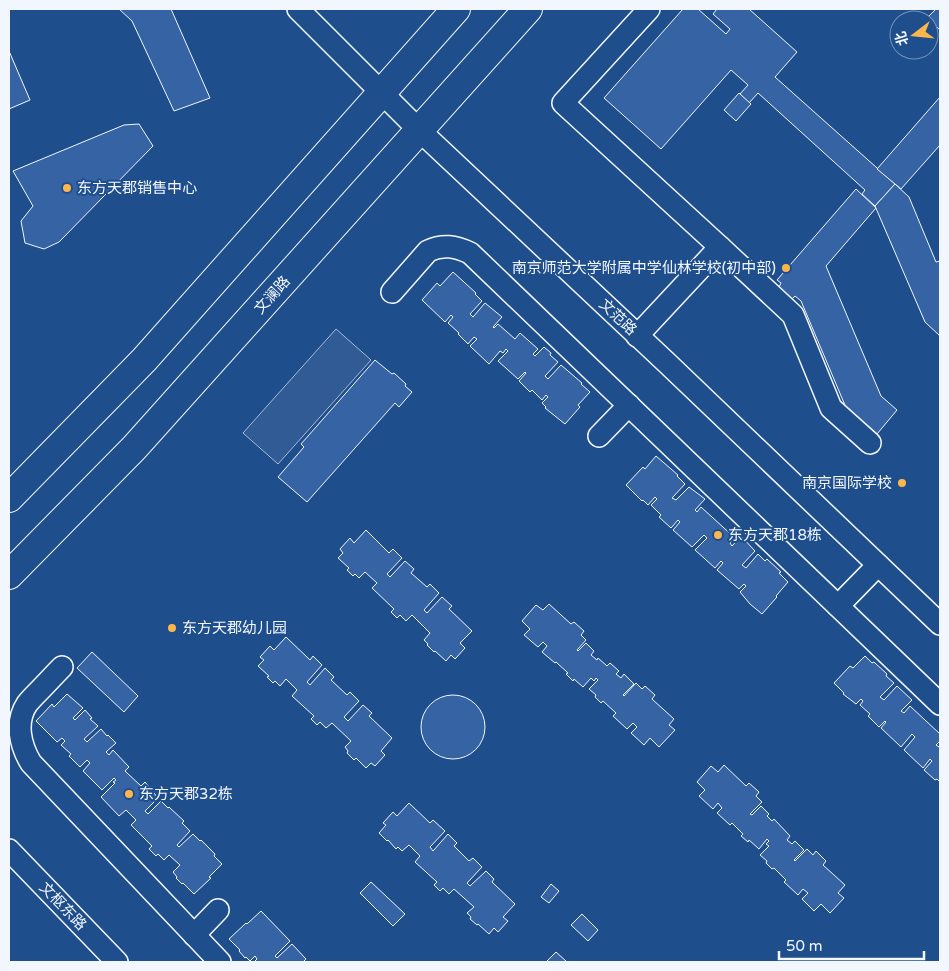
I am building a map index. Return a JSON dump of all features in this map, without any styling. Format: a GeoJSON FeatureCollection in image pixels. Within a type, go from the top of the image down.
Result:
{"type":"FeatureCollection","features":[{"type":"Feature","properties":{"kind":"main road"},"geometry":{"type":"LineString","coordinates":[[9,498],[144,360],[456,9]]}},
{"type":"Feature","properties":{"kind":"main road","name":"文澜路"},"geometry":{"type":"LineString","coordinates":[[9,575],[141,441],[528,9]]}},
{"type":"Feature","properties":{"kind":"street","name":"文范路"},"geometry":{"type":"LineString","coordinates":[[298,9],[419,130],[940,624]]}},
{"type":"Feature","properties":{"kind":"street"},"geometry":{"type":"LineString","coordinates":[[649,9],[563,103],[793,315],[831,408],[870,443]]}},
{"type":"Feature","properties":{"kind":"street"},"geometry":{"type":"LineString","coordinates":[[392,292],[428,251],[445,246],[454,246],[470,253],[940,704]]}},
{"type":"Feature","properties":{"kind":"street"},"geometry":{"type":"LineString","coordinates":[[638,336],[720,248]]}},
{"type":"Feature","properties":{"kind":"street"},"geometry":{"type":"LineString","coordinates":[[599,436],[628,404]]}},
{"type":"Feature","properties":{"kind":"street"},"geometry":{"type":"LineString","coordinates":[[838,606],[878,565]]}},
{"type":"Feature","properties":{"kind":"street"},"geometry":{"type":"LineString","coordinates":[[62,667],[27,703],[23,712],[20,732],[25,754],[31,763],[220,962]]}},
{"type":"Feature","properties":{"kind":"street","name":"文枢东路"},"geometry":{"type":"LineString","coordinates":[[9,850],[117,962]]}},
{"type":"Feature","properties":{"kind":"street"},"geometry":{"type":"LineString","coordinates":[[194,935],[218,910]]}},
{"type":"Feature","properties":{"kind":"shaded area"},"geometry":{"type":"Polygon","coordinates":[[[336,329],[371,360],[278,464],[243,433],[336,329]]]}},
{"type":"Feature","properties":{"kind":"building"},"geometry":{"type":"Polygon","coordinates":[[[119,9],[171,9],[210,98],[174,111],[132,21],[119,9]]]}},
{"type":"Feature","properties":{"kind":"building"},"geometry":{"type":"Polygon","coordinates":[[[683,9],[698,9],[726,34],[730,29],[713,14],[717,9],[749,9],[797,52],[775,77],[895,184],[875,206],[862,194],[865,190],[758,93],[749,103],[740,94],[748,85],[731,70],[661,149],[604,98],[683,9]]]}},
{"type":"Feature","properties":{"kind":"building"},"geometry":{"type":"Polygon","coordinates":[[[940,9],[940,30],[939,10],[935,10],[940,9]]]}},
{"type":"Feature","properties":{"kind":"building"},"geometry":{"type":"Polygon","coordinates":[[[9,51],[30,100],[9,109],[9,51]]]}},
{"type":"Feature","properties":{"kind":"building"},"geometry":{"type":"Polygon","coordinates":[[[739,93],[751,104],[736,121],[724,110],[739,93]]]}},
{"type":"Feature","properties":{"kind":"building"},"geometry":{"type":"Polygon","coordinates":[[[940,97],[940,145],[901,189],[877,169],[940,97]]]}},
{"type":"Feature","properties":{"kind":"building","name":"东方天郡销售中心"},"geometry":{"type":"Polygon","coordinates":[[[139,124],[153,146],[59,242],[44,249],[25,243],[21,221],[33,206],[13,171],[124,125],[139,124]]]}},
{"type":"Feature","properties":{"kind":"building"},"geometry":{"type":"Polygon","coordinates":[[[895,184],[909,197],[936,262],[940,261],[940,336],[925,322],[875,206],[895,184]]]}},
{"type":"Feature","properties":{"kind":"building"},"geometry":{"type":"Polygon","coordinates":[[[856,189],[876,208],[826,266],[881,396],[897,410],[877,434],[847,410],[801,301],[795,296],[792,299],[779,287],[781,283],[777,280],[856,189]]]}},
{"type":"Feature","properties":{"kind":"building"},"geometry":{"type":"Polygon","coordinates":[[[453,272],[482,301],[470,314],[473,317],[485,303],[502,317],[494,328],[498,324],[515,339],[520,333],[538,349],[533,354],[535,356],[544,347],[551,353],[550,355],[558,362],[545,376],[548,379],[561,365],[590,392],[565,424],[545,408],[542,403],[548,397],[546,395],[542,400],[519,381],[525,372],[518,379],[498,361],[508,351],[506,349],[503,353],[500,351],[489,364],[470,346],[477,339],[474,337],[468,344],[448,323],[453,317],[451,315],[445,322],[422,300],[437,283],[440,286],[453,272]]]}},
{"type":"Feature","properties":{"kind":"building"},"geometry":{"type":"Polygon","coordinates":[[[375,360],[392,374],[394,373],[412,392],[399,407],[395,403],[307,502],[278,477],[304,447],[301,444],[375,360]]]}},
{"type":"Feature","properties":{"kind":"building","name":"东方天郡18栋"},"geometry":{"type":"Polygon","coordinates":[[[656,456],[678,475],[685,484],[672,498],[676,500],[689,487],[705,499],[695,510],[697,512],[701,507],[735,538],[730,543],[732,546],[741,536],[755,551],[742,565],[746,568],[758,554],[765,561],[767,559],[781,572],[779,573],[788,582],[762,614],[740,592],[746,586],[744,584],[739,589],[717,570],[723,563],[721,561],[715,568],[695,550],[707,538],[704,535],[692,547],[673,530],[680,522],[678,520],[671,528],[659,517],[661,515],[651,505],[657,499],[655,497],[648,505],[626,485],[643,467],[645,469],[656,456]]]}},
{"type":"Feature","properties":{"kind":"building"},"geometry":{"type":"Polygon","coordinates":[[[366,530],[389,553],[393,549],[402,558],[387,574],[390,577],[405,561],[414,569],[411,573],[427,587],[430,584],[439,593],[424,610],[427,613],[442,597],[452,606],[449,609],[472,631],[460,643],[465,648],[455,659],[451,655],[446,661],[434,652],[424,640],[430,633],[412,615],[406,621],[400,615],[397,618],[391,612],[394,609],[372,588],[377,583],[365,572],[359,578],[355,574],[353,576],[347,570],[349,568],[338,558],[343,553],[340,549],[350,538],[354,543],[366,530]]]}},
{"type":"Feature","properties":{"kind":"building"},"geometry":{"type":"Polygon","coordinates":[[[549,604],[571,624],[574,622],[584,631],[581,635],[586,640],[578,651],[586,643],[594,651],[591,655],[607,666],[610,663],[619,671],[616,674],[621,678],[624,674],[634,684],[624,696],[636,683],[642,689],[645,686],[655,695],[652,699],[674,719],[669,725],[675,730],[659,747],[650,738],[644,745],[631,733],[637,727],[633,723],[627,729],[613,716],[616,713],[603,701],[601,703],[595,697],[596,695],[589,689],[598,680],[596,678],[594,681],[591,678],[583,687],[574,679],[573,681],[566,674],[568,673],[542,652],[547,646],[543,642],[538,647],[524,635],[530,629],[522,621],[536,605],[543,610],[549,604]]]}},
{"type":"Feature","properties":{"kind":"building"},"geometry":{"type":"Polygon","coordinates":[[[286,637],[310,660],[313,656],[322,665],[307,682],[310,685],[325,668],[334,677],[331,680],[347,695],[350,692],[359,701],[344,717],[348,721],[363,705],[372,713],[369,716],[392,738],[381,751],[385,755],[375,766],[371,763],[366,768],[356,758],[354,760],[347,753],[348,751],[345,747],[351,741],[332,723],[326,728],[320,722],[317,725],[311,719],[314,716],[292,696],[297,690],[286,679],[280,686],[275,681],[273,683],[267,677],[269,676],[258,666],[264,660],[260,657],[270,646],[274,650],[286,637]]]}},
{"type":"Feature","properties":{"kind":"building"},"geometry":{"type":"Polygon","coordinates":[[[92,652],[138,696],[124,712],[77,668],[92,652]]]}},
{"type":"Feature","properties":{"kind":"building"},"geometry":{"type":"Polygon","coordinates":[[[865,656],[887,674],[886,676],[894,683],[880,697],[884,700],[897,686],[912,700],[901,711],[904,713],[910,706],[940,734],[940,741],[936,745],[939,747],[940,745],[940,782],[924,770],[932,761],[930,759],[923,768],[904,750],[915,737],[912,734],[901,747],[881,728],[885,721],[879,727],[868,716],[870,714],[860,705],[863,701],[861,699],[856,704],[843,694],[834,683],[850,666],[853,668],[865,656]]]}},
{"type":"Feature","properties":{"kind":"building","name":"东方天郡32栋"},"geometry":{"type":"Polygon","coordinates":[[[67,694],[83,708],[73,718],[75,720],[85,710],[92,718],[90,719],[98,726],[84,739],[87,742],[101,729],[116,743],[106,752],[109,755],[113,750],[129,767],[125,771],[141,786],[145,782],[158,798],[145,811],[148,814],[161,801],[184,821],[182,823],[190,831],[177,845],[179,847],[193,834],[215,854],[214,856],[222,864],[209,877],[211,878],[194,894],[176,878],[173,872],[180,865],[169,855],[164,860],[158,854],[156,856],[149,849],[152,846],[131,825],[136,820],[126,810],[119,816],[101,797],[116,780],[114,778],[102,790],[83,771],[90,763],[87,760],[80,767],[69,756],[71,754],[61,745],[65,741],[62,738],[57,742],[36,721],[52,704],[54,707],[67,694]]]}},
{"type":"Feature","properties":{"kind":"building"},"geometry":{"type":"Polygon","coordinates":[[[453,695],[465,697],[476,704],[483,715],[485,727],[483,739],[476,750],[465,757],[453,759],[441,757],[430,750],[423,739],[421,727],[423,715],[430,704],[441,697],[453,695]]]}},
{"type":"Feature","properties":{"kind":"building"},"geometry":{"type":"Polygon","coordinates":[[[724,765],[746,786],[749,783],[759,792],[756,796],[762,802],[750,814],[752,815],[761,806],[769,814],[767,816],[772,821],[774,819],[790,836],[787,840],[792,844],[795,841],[804,850],[795,861],[807,849],[813,855],[816,851],[826,861],[823,865],[845,885],[838,893],[844,898],[830,913],[821,904],[814,911],[802,899],[808,893],[803,889],[798,895],[784,882],[786,880],[774,868],[772,869],[766,863],[767,861],[760,855],[769,846],[766,844],[769,841],[767,839],[759,849],[741,836],[743,834],[732,823],[730,825],[717,813],[722,808],[718,803],[713,809],[699,796],[705,790],[697,782],[711,766],[718,772],[724,765]]]}},
{"type":"Feature","properties":{"kind":"building"},"geometry":{"type":"Polygon","coordinates":[[[409,803],[430,823],[433,820],[445,831],[430,847],[433,851],[448,834],[457,843],[454,846],[469,861],[473,858],[482,867],[467,883],[470,886],[486,871],[494,879],[492,882],[515,904],[503,917],[508,921],[498,932],[494,928],[489,934],[470,919],[471,917],[467,913],[474,907],[454,889],[449,894],[443,888],[440,891],[434,885],[437,882],[415,862],[420,856],[409,845],[402,851],[398,847],[396,849],[379,833],[386,825],[383,823],[393,812],[397,816],[409,803]]]}},
{"type":"Feature","properties":{"kind":"building"},"geometry":{"type":"Polygon","coordinates":[[[371,882],[405,914],[393,926],[360,893],[371,882]]]}},
{"type":"Feature","properties":{"kind":"building"},"geometry":{"type":"Polygon","coordinates":[[[551,884],[559,891],[549,903],[541,897],[551,884]]]}},
{"type":"Feature","properties":{"kind":"building"},"geometry":{"type":"Polygon","coordinates":[[[261,911],[290,941],[275,956],[277,958],[292,944],[306,959],[303,962],[254,962],[257,959],[255,956],[250,961],[245,958],[229,939],[261,911]]]}},
{"type":"Feature","properties":{"kind":"building"},"geometry":{"type":"Polygon","coordinates":[[[582,914],[598,930],[588,941],[571,925],[582,914]]]}},
{"type":"Feature","properties":{"kind":"building"},"geometry":{"type":"Polygon","coordinates":[[[556,952],[567,962],[546,962],[556,952]]]}},
{"type":"Feature","properties":{"kind":"place","name":"东方天郡销售中心"},"geometry":{"type":"Point","coordinates":[67,188]}},
{"type":"Feature","properties":{"kind":"place","name":"南京师范大学附属中学仙林学校(初中部)"},"geometry":{"type":"Point","coordinates":[786,268]}},
{"type":"Feature","properties":{"kind":"place","name":"南京国际学校"},"geometry":{"type":"Point","coordinates":[902,483]}},
{"type":"Feature","properties":{"kind":"place","name":"东方天郡18栋"},"geometry":{"type":"Point","coordinates":[718,535]}},
{"type":"Feature","properties":{"kind":"place","name":"东方天郡幼儿园"},"geometry":{"type":"Point","coordinates":[172,628]}},
{"type":"Feature","properties":{"kind":"place","name":"东方天郡32栋"},"geometry":{"type":"Point","coordinates":[129,794]}}]}
